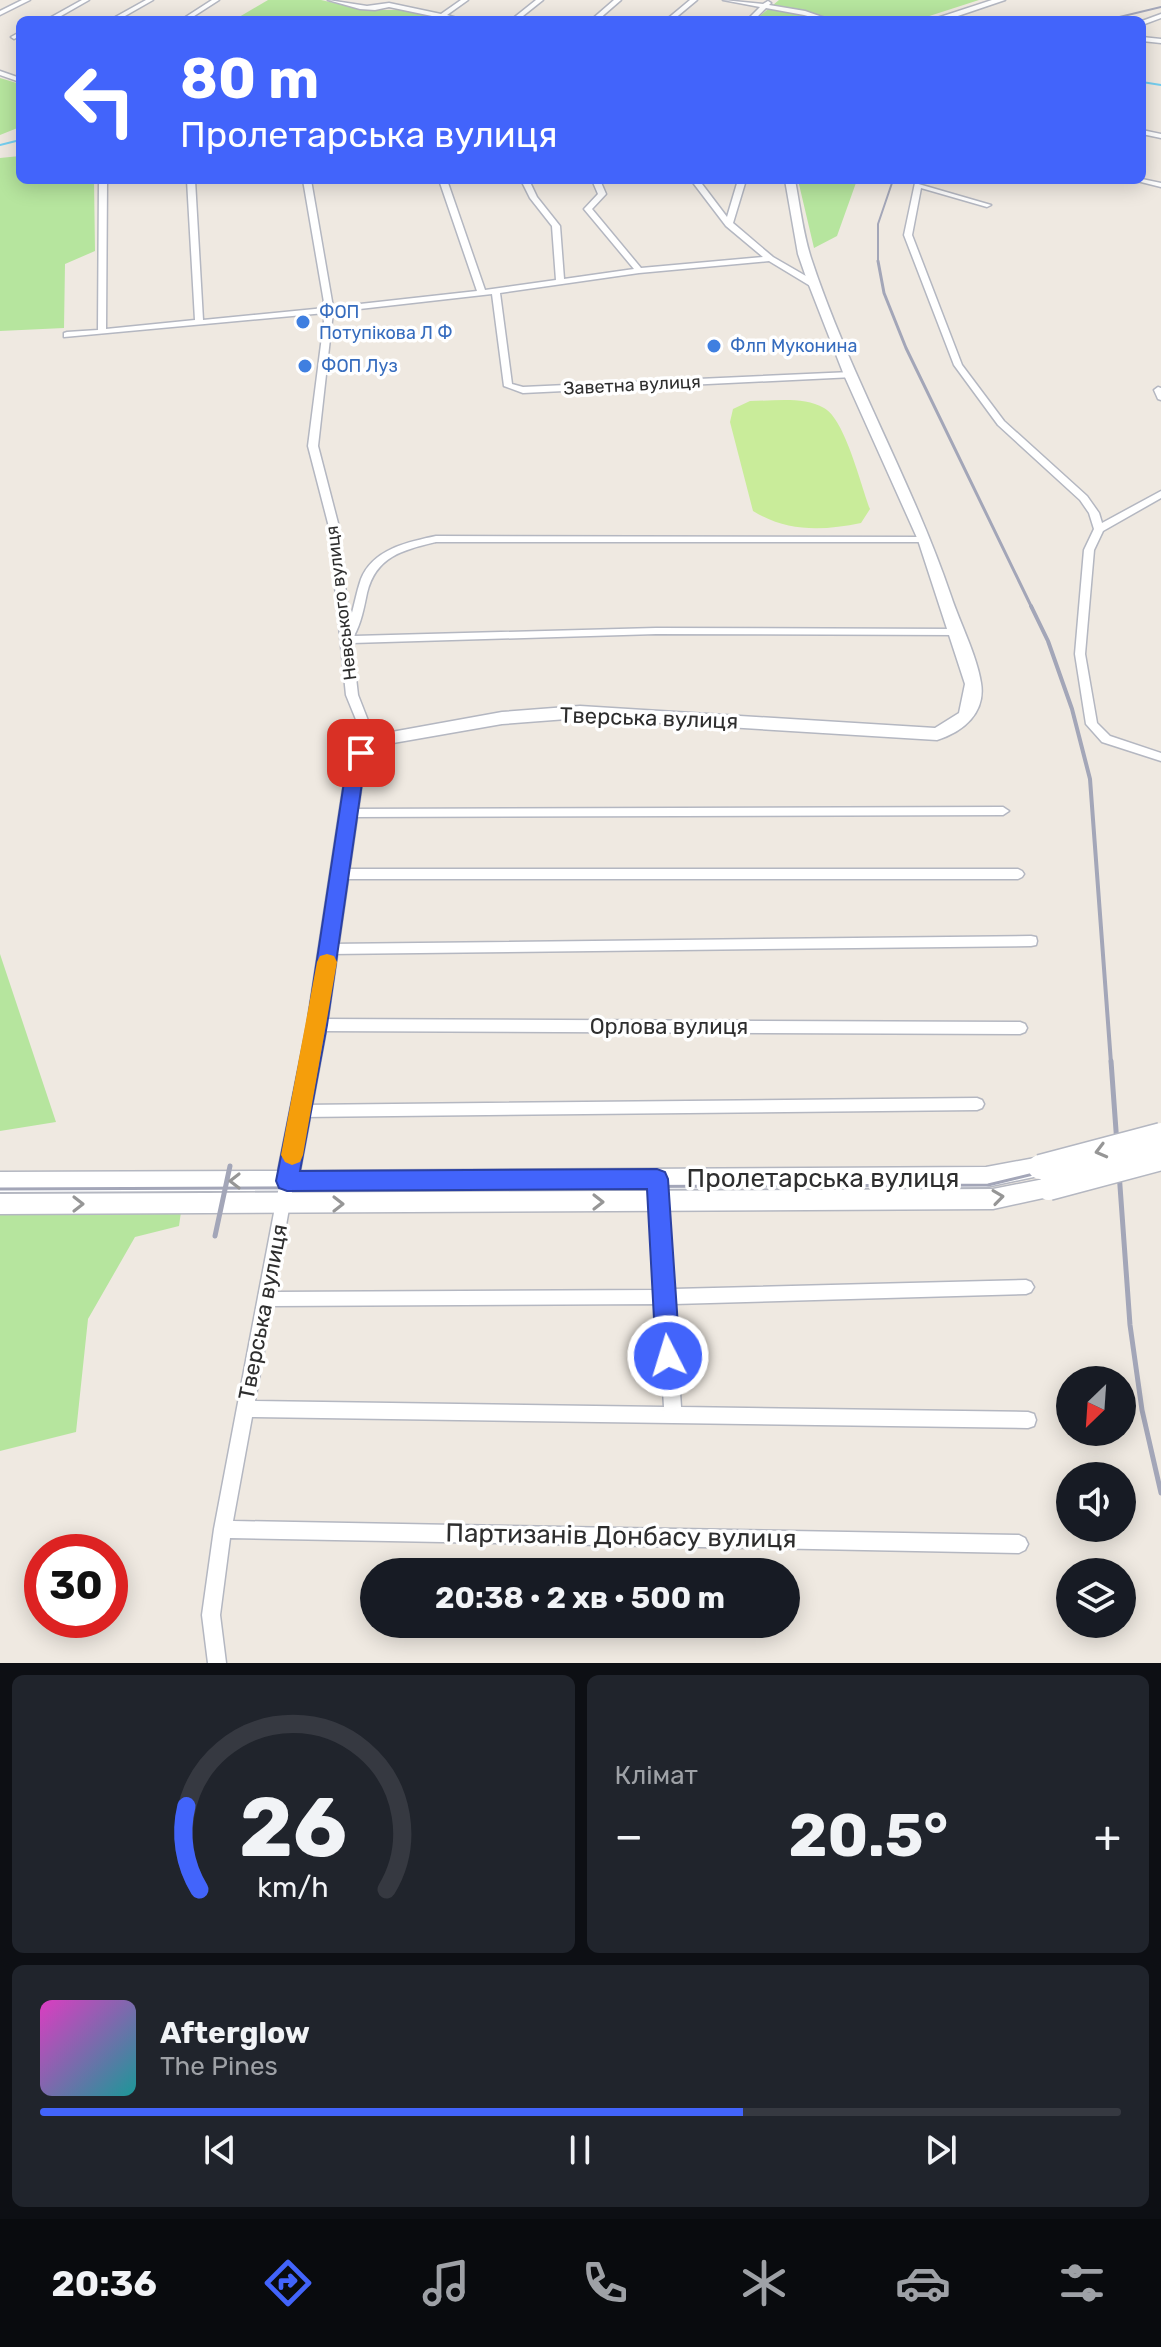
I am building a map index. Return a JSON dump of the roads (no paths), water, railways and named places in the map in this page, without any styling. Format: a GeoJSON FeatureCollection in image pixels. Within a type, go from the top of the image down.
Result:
{"type":"FeatureCollection","features":[{"type":"Feature","properties":{"kind":"main road"},"geometry":{"type":"LineString","coordinates":[[949,16],[1001,0]]}},
{"type":"Feature","properties":{"kind":"main road","name":"Тверська вулиця"},"geometry":{"type":"LineString","coordinates":[[287,1181],[317,1025],[355,769],[370,741],[502,718],[580,712],[937,734],[961,724],[972,707],[973,684],[925,540],[851,375],[804,254],[791,184]]}},
{"type":"Feature","properties":{"kind":"main road","name":"Пролетарська вулиця"},"geometry":{"type":"LineString","coordinates":[[0,1204],[283,1204],[986,1177],[1040,1167],[1161,1135]]}},
{"type":"Feature","properties":{"kind":"main road","name":"Пролетарська вулиця"},"geometry":{"type":"LineString","coordinates":[[0,1182],[287,1181],[993,1199],[1049,1188],[1161,1158]]}},
{"type":"Feature","properties":{"kind":"street"},"geometry":{"type":"LineString","coordinates":[[0,13],[27,0]]}},
{"type":"Feature","properties":{"kind":"street"},"geometry":{"type":"LineString","coordinates":[[56,16],[86,0]]}},
{"type":"Feature","properties":{"kind":"street"},"geometry":{"type":"LineString","coordinates":[[120,16],[150,0]]}},
{"type":"Feature","properties":{"kind":"street"},"geometry":{"type":"LineString","coordinates":[[190,16],[216,0]]}},
{"type":"Feature","properties":{"kind":"street"},"geometry":{"type":"LineString","coordinates":[[331,0],[354,7],[380,8],[397,0]]}},
{"type":"Feature","properties":{"kind":"street"},"geometry":{"type":"LineString","coordinates":[[444,15],[465,0]]}},
{"type":"Feature","properties":{"kind":"street"},"geometry":{"type":"LineString","coordinates":[[519,16],[540,0]]}},
{"type":"Feature","properties":{"kind":"street"},"geometry":{"type":"LineString","coordinates":[[599,16],[618,0]]}},
{"type":"Feature","properties":{"kind":"street"},"geometry":{"type":"LineString","coordinates":[[674,16],[694,0]]}},
{"type":"Feature","properties":{"kind":"street"},"geometry":{"type":"LineString","coordinates":[[726,0],[815,16]]}},
{"type":"Feature","properties":{"kind":"street"},"geometry":{"type":"LineString","coordinates":[[754,16],[772,0]]}},
{"type":"Feature","properties":{"kind":"street"},"geometry":{"type":"LineString","coordinates":[[389,5],[447,16]]}},
{"type":"Feature","properties":{"kind":"street"},"geometry":{"type":"LineString","coordinates":[[102,331],[103,184]]}},
{"type":"Feature","properties":{"kind":"street"},"geometry":{"type":"LineString","coordinates":[[191,184],[199,321]]}},
{"type":"Feature","properties":{"kind":"street","name":"Невського вулиця"},"geometry":{"type":"LineString","coordinates":[[308,184],[329,310],[313,446],[334,527],[352,695],[370,741]]}},
{"type":"Feature","properties":{"kind":"street"},"geometry":{"type":"LineString","coordinates":[[444,184],[482,293]]}},
{"type":"Feature","properties":{"kind":"street"},"geometry":{"type":"LineString","coordinates":[[527,184],[556,226],[560,282]]}},
{"type":"Feature","properties":{"kind":"street"},"geometry":{"type":"LineString","coordinates":[[598,184],[602,194],[588,209],[639,271]]}},
{"type":"Feature","properties":{"kind":"street"},"geometry":{"type":"LineString","coordinates":[[698,184],[729,224],[770,259],[815,285]]}},
{"type":"Feature","properties":{"kind":"street"},"geometry":{"type":"LineString","coordinates":[[729,224],[741,184]]}},
{"type":"Feature","properties":{"kind":"street"},"geometry":{"type":"LineString","coordinates":[[987,205],[918,185],[908,235],[921,273],[958,365],[1001,423],[1084,498],[1094,513],[1099,529]]}},
{"type":"Feature","properties":{"kind":"street"},"geometry":{"type":"LineString","coordinates":[[67,335],[329,310],[639,271],[770,259]]}},
{"type":"Feature","properties":{"kind":"street","name":"Заветна вулиця"},"geometry":{"type":"LineString","coordinates":[[496,291],[508,386],[523,390],[851,375]]}},
{"type":"Feature","properties":{"kind":"street"},"geometry":{"type":"LineString","coordinates":[[1161,391],[1158,390],[1161,397]]}},
{"type":"Feature","properties":{"kind":"street"},"geometry":{"type":"LineString","coordinates":[[1161,494],[1099,529],[1089,550],[1080,654],[1092,724],[1106,739],[1161,757]]}},
{"type":"Feature","properties":{"kind":"street"},"geometry":{"type":"LineString","coordinates":[[346,640],[355,627],[370,572],[382,559],[398,550],[436,539],[925,540]]}},
{"type":"Feature","properties":{"kind":"street"},"geometry":{"type":"LineString","coordinates":[[346,640],[656,631],[957,632]]}},
{"type":"Feature","properties":{"kind":"street"},"geometry":{"type":"LineString","coordinates":[[349,813],[1003,811]]}},
{"type":"Feature","properties":{"kind":"street"},"geometry":{"type":"LineString","coordinates":[[340,874],[1018,874]]}},
{"type":"Feature","properties":{"kind":"street"},"geometry":{"type":"LineString","coordinates":[[329,949],[1031,941]]}},
{"type":"Feature","properties":{"kind":"street","name":"Орлова вулиця"},"geometry":{"type":"LineString","coordinates":[[317,1025],[1020,1028]]}},
{"type":"Feature","properties":{"kind":"street"},"geometry":{"type":"LineString","coordinates":[[301,1111],[977,1104]]}},
{"type":"Feature","properties":{"kind":"street","name":"Тверська вулиця"},"geometry":{"type":"LineString","coordinates":[[217,1663],[211,1615],[223,1529],[287,1181]]}},
{"type":"Feature","properties":{"kind":"street"},"geometry":{"type":"LineString","coordinates":[[658,1190],[673,1415]]}},
{"type":"Feature","properties":{"kind":"street"},"geometry":{"type":"LineString","coordinates":[[267,1299],[663,1297],[1026,1287]]}},
{"type":"Feature","properties":{"kind":"street"},"geometry":{"type":"LineString","coordinates":[[245,1409],[1028,1420]]}},
{"type":"Feature","properties":{"kind":"street","name":"Партизанів Донбасу вулиця"},"geometry":{"type":"LineString","coordinates":[[223,1529],[1019,1544]]}},
{"type":"Feature","properties":{"kind":"waterway"},"geometry":{"type":"LineString","coordinates":[[1146,83],[1161,85]]}},
{"type":"Feature","properties":{"kind":"waterway"},"geometry":{"type":"LineString","coordinates":[[0,145],[16,141]]}},
{"type":"Feature","properties":{"kind":"tram line"},"geometry":{"type":"LineString","coordinates":[[0,1189],[988,1185],[1161,1143]]}},
{"type":"Feature","properties":{"kind":"railway"},"geometry":{"type":"LineString","coordinates":[[1124,16],[1161,7]]}},
{"type":"Feature","properties":{"kind":"railway"},"geometry":{"type":"LineString","coordinates":[[878,261],[878,224],[892,184]]}},
{"type":"Feature","properties":{"kind":"railway"},"geometry":{"type":"LineString","coordinates":[[878,261],[884,293],[906,348],[1032,608]]}},
{"type":"Feature","properties":{"kind":"railway"},"geometry":{"type":"LineString","coordinates":[[1031,606],[1048,641],[1072,709],[1090,779],[1111,1063]]}},
{"type":"Feature","properties":{"kind":"railway"},"geometry":{"type":"LineString","coordinates":[[1111,1061],[1130,1325],[1142,1410],[1161,1493]]}},
{"type":"Feature","properties":{"kind":"railway"},"geometry":{"type":"LineString","coordinates":[[215,1236],[230,1166]]}},
{"type":"Feature","properties":{"kind":"place","name":"ФОП Потупікова Л Ф"},"geometry":{"type":"Point","coordinates":[303,322]}},
{"type":"Feature","properties":{"kind":"place","name":"Флп Муконина"},"geometry":{"type":"Point","coordinates":[714,346]}},
{"type":"Feature","properties":{"kind":"place","name":"ФОП Луз"},"geometry":{"type":"Point","coordinates":[305,366]}}]}
